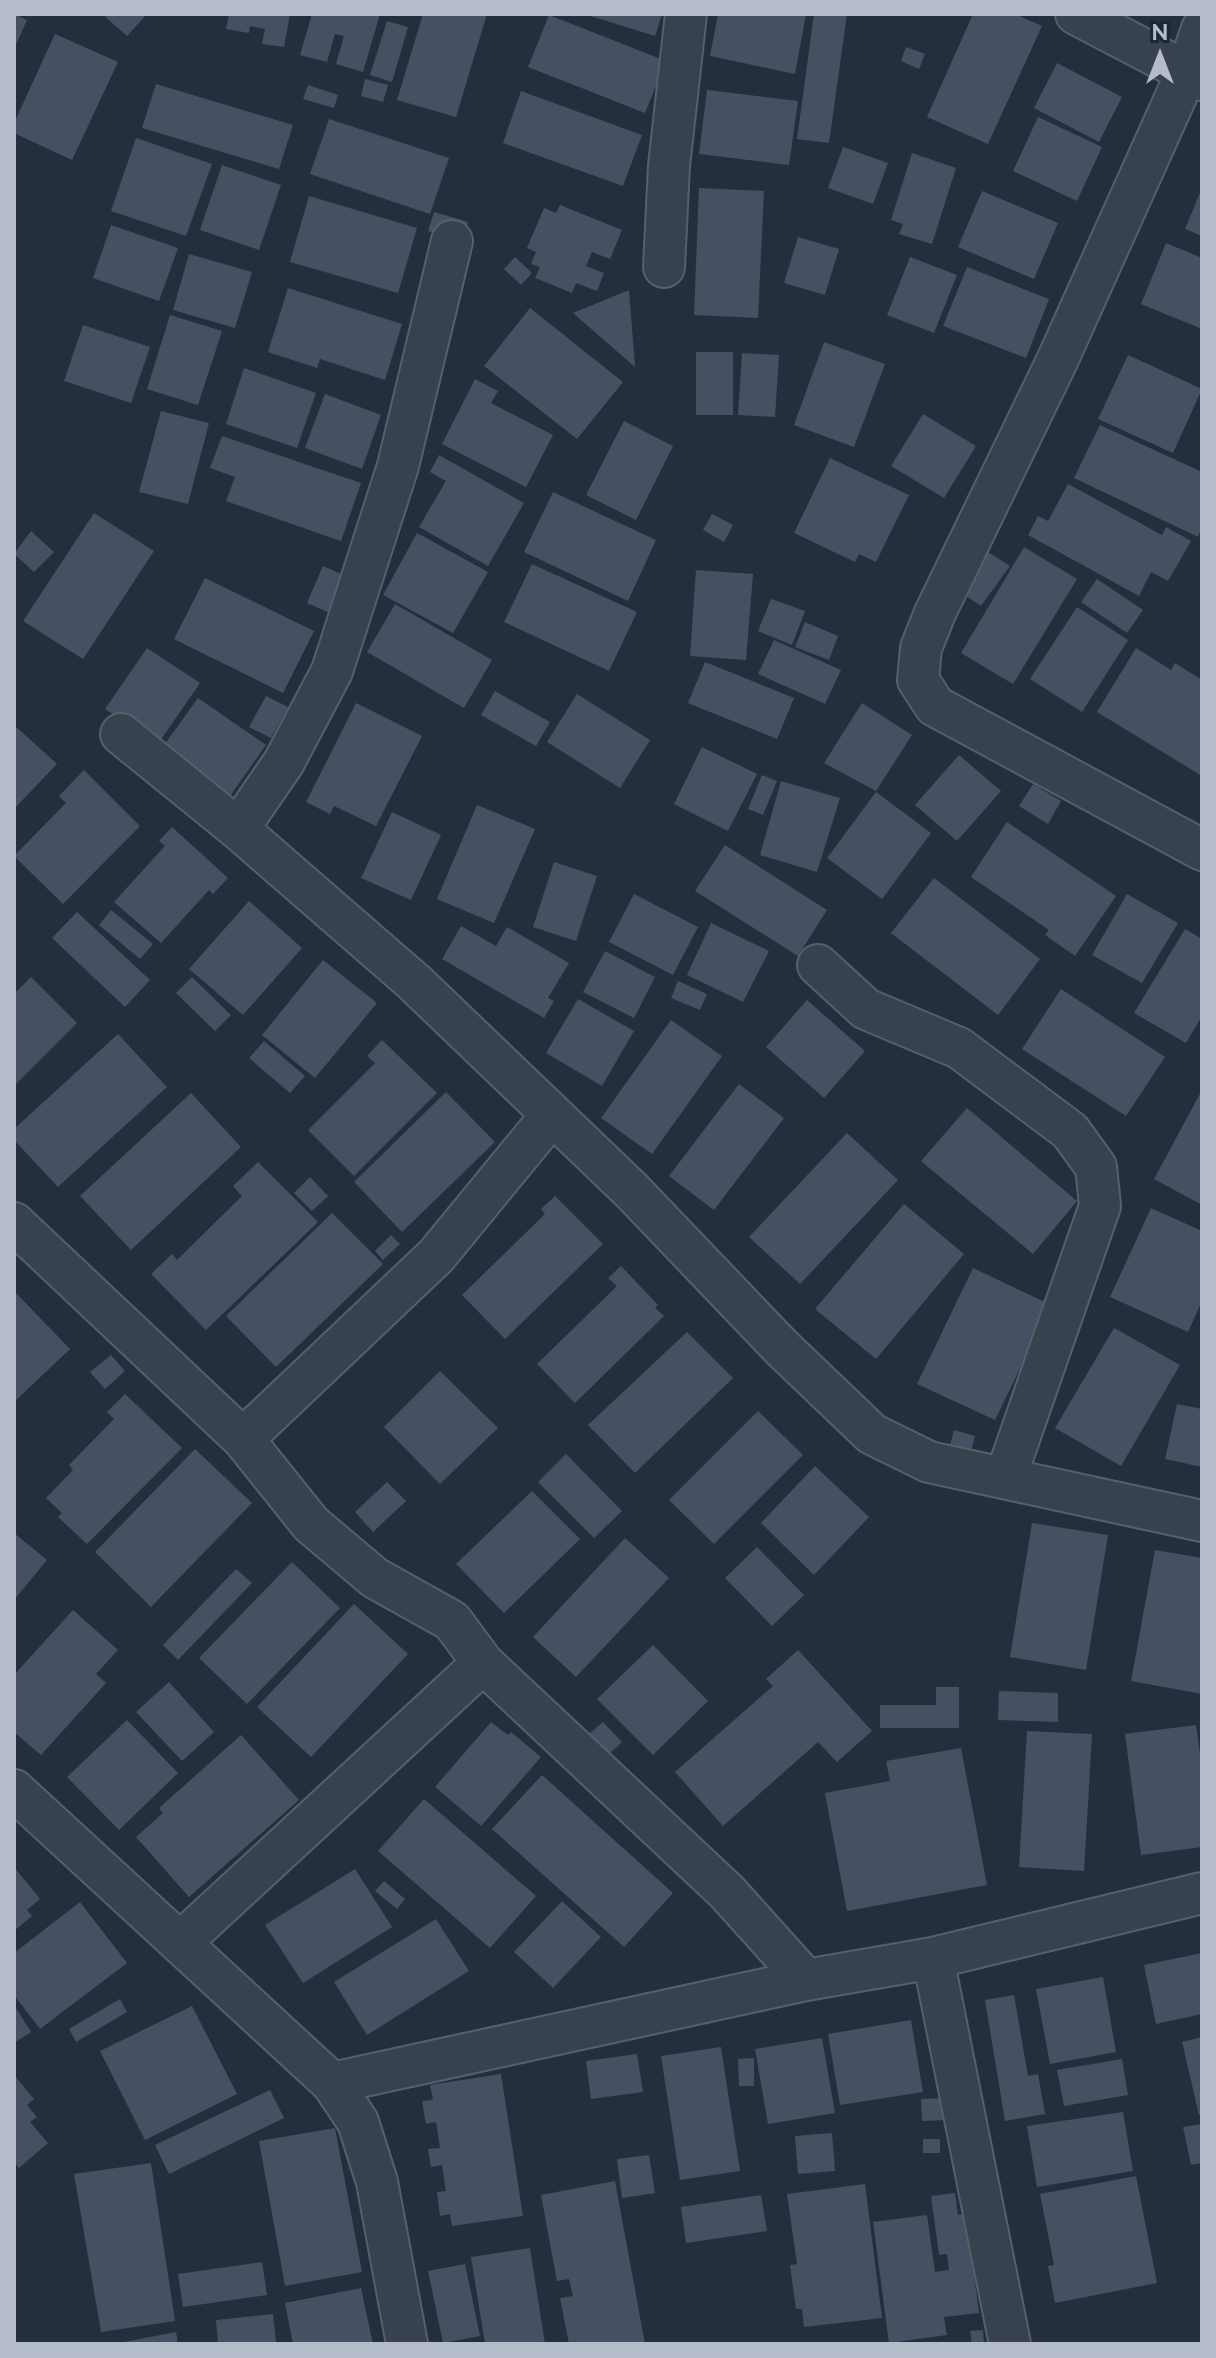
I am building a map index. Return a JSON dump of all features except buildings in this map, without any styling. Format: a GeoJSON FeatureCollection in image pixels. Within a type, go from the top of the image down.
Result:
{"type":"FeatureCollection","features":[{"type":"Feature","properties":{"kind":"street"},"geometry":{"type":"LineString","coordinates":[[664,267],[669,166],[686,14]]}},
{"type":"Feature","properties":{"kind":"street"},"geometry":{"type":"LineString","coordinates":[[1076,14],[1194,76]]}},
{"type":"Feature","properties":{"kind":"street"},"geometry":{"type":"LineString","coordinates":[[1202,29],[1194,76],[935,613],[921,648],[918,680],[935,706],[1202,850]]}},
{"type":"Feature","properties":{"kind":"street"},"geometry":{"type":"LineString","coordinates":[[238,829],[284,762],[332,671],[398,466],[452,241]]}},
{"type":"Feature","properties":{"kind":"street"},"geometry":{"type":"LineString","coordinates":[[121,734],[238,829],[414,982],[631,1190],[781,1347],[872,1434],[929,1462],[1006,1476],[1202,1521]]}},
{"type":"Feature","properties":{"kind":"street"},"geometry":{"type":"LineString","coordinates":[[818,965],[866,1009],[959,1048],[1070,1131],[1096,1167],[1100,1206],[1006,1476]]}},
{"type":"Feature","properties":{"kind":"street"},"geometry":{"type":"LineString","coordinates":[[243,1439],[436,1256],[551,1116]]}},
{"type":"Feature","properties":{"kind":"street"},"geometry":{"type":"LineString","coordinates":[[14,1223],[243,1439],[311,1524],[375,1578],[452,1621],[483,1663],[727,1892],[806,1980]]}},
{"type":"Feature","properties":{"kind":"street"},"geometry":{"type":"LineString","coordinates":[[181,1942],[483,1663]]}},
{"type":"Feature","properties":{"kind":"street"},"geometry":{"type":"LineString","coordinates":[[14,1790],[332,2083],[358,2122],[377,2182],[407,2344]]}},
{"type":"Feature","properties":{"kind":"street"},"geometry":{"type":"LineString","coordinates":[[332,2083],[806,1980],[933,1958],[1202,1893]]}},
{"type":"Feature","properties":{"kind":"street"},"geometry":{"type":"LineString","coordinates":[[933,1958],[1010,2344]]}}]}
